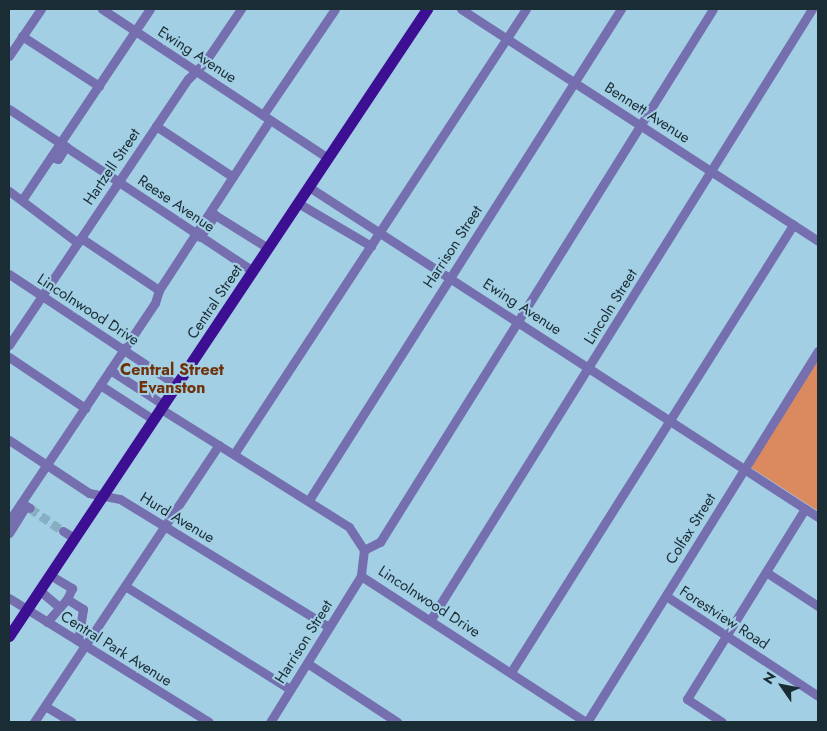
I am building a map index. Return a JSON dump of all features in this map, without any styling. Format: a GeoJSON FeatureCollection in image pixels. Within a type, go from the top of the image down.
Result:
{"type":"FeatureCollection","features":[{"type":"Feature","properties":{"kind":"main road","name":"Central Street"},"geometry":{"type":"LineString","coordinates":[[9,636],[427,9]]}},
{"type":"Feature","properties":{"kind":"street"},"geometry":{"type":"LineString","coordinates":[[9,56],[41,9]]}},
{"type":"Feature","properties":{"kind":"street","name":"Ewing Avenue"},"geometry":{"type":"LineString","coordinates":[[102,9],[328,158]]}},
{"type":"Feature","properties":{"kind":"street"},"geometry":{"type":"LineString","coordinates":[[22,200],[51,157],[63,144],[98,86],[150,9]]}},
{"type":"Feature","properties":{"kind":"street","name":"Hartzell Street"},"geometry":{"type":"LineString","coordinates":[[9,344],[156,126],[242,9]]}},
{"type":"Feature","properties":{"kind":"street"},"geometry":{"type":"LineString","coordinates":[[9,520],[155,303],[158,290],[198,235],[334,9]]}},
{"type":"Feature","properties":{"kind":"street","name":"Bennett Avenue"},"geometry":{"type":"LineString","coordinates":[[461,9],[818,241]]}},
{"type":"Feature","properties":{"kind":"street"},"geometry":{"type":"LineString","coordinates":[[234,454],[526,9]]}},
{"type":"Feature","properties":{"kind":"street","name":"Harrison Street"},"geometry":{"type":"LineString","coordinates":[[309,500],[621,9]]}},
{"type":"Feature","properties":{"kind":"street"},"geometry":{"type":"LineString","coordinates":[[110,370],[220,445],[309,500],[349,528],[364,550],[380,542],[713,9]]}},
{"type":"Feature","properties":{"kind":"street","name":"Lincoln Street"},"geometry":{"type":"LineString","coordinates":[[431,619],[812,9]]}},
{"type":"Feature","properties":{"kind":"street"},"geometry":{"type":"LineString","coordinates":[[22,36],[98,86]]}},
{"type":"Feature","properties":{"kind":"street","name":"Reese Avenue"},"geometry":{"type":"LineString","coordinates":[[9,109],[253,271]]}},
{"type":"Feature","properties":{"kind":"street"},"geometry":{"type":"LineString","coordinates":[[156,126],[233,177]]}},
{"type":"Feature","properties":{"kind":"street","name":"Ewing Avenue"},"geometry":{"type":"LineString","coordinates":[[309,187],[450,276],[818,517]]}},
{"type":"Feature","properties":{"kind":"street"},"geometry":{"type":"LineString","coordinates":[[9,191],[79,241],[158,290]]}},
{"type":"Feature","properties":{"kind":"street"},"geometry":{"type":"LineString","coordinates":[[298,203],[371,246]]}},
{"type":"Feature","properties":{"kind":"street"},"geometry":{"type":"LineString","coordinates":[[333,224],[344,209]]}},
{"type":"Feature","properties":{"kind":"street"},"geometry":{"type":"LineString","coordinates":[[198,235],[216,215],[268,248]]}},
{"type":"Feature","properties":{"kind":"street"},"geometry":{"type":"LineString","coordinates":[[510,672],[668,419],[793,224]]}},
{"type":"Feature","properties":{"kind":"street","name":"Lincolnwood Drive"},"geometry":{"type":"LineString","coordinates":[[9,274],[177,385]]}},
{"type":"Feature","properties":{"kind":"street","name":"Colfax Street"},"geometry":{"type":"LineString","coordinates":[[587,722],[818,351]]}},
{"type":"Feature","properties":{"kind":"street"},"geometry":{"type":"LineString","coordinates":[[9,357],[85,408]]}},
{"type":"Feature","properties":{"kind":"street"},"geometry":{"type":"LineString","coordinates":[[100,385],[154,420]]}},
{"type":"Feature","properties":{"kind":"street","name":"Hurd Avenue"},"geometry":{"type":"LineString","coordinates":[[9,440],[89,493],[120,500],[329,627]]}},
{"type":"Feature","properties":{"kind":"street"},"geometry":{"type":"LineString","coordinates":[[34,722],[81,643],[125,586],[220,445]]}},
{"type":"Feature","properties":{"kind":"street"},"geometry":{"type":"LineString","coordinates":[[9,533],[26,506],[30,508]]}},
{"type":"Feature","properties":{"kind":"street"},"geometry":{"type":"LineString","coordinates":[[722,722],[686,699],[805,509]]}},
{"type":"Feature","properties":{"kind":"street"},"geometry":{"type":"LineString","coordinates":[[63,530],[74,538]]}},
{"type":"Feature","properties":{"kind":"street","name":"Lincolnwood Drive"},"geometry":{"type":"LineString","coordinates":[[364,550],[361,576],[431,619],[587,722]]}},
{"type":"Feature","properties":{"kind":"street"},"geometry":{"type":"LineString","coordinates":[[766,572],[818,606]]}},
{"type":"Feature","properties":{"kind":"street"},"geometry":{"type":"LineString","coordinates":[[47,622],[67,598],[72,588],[50,575]]}},
{"type":"Feature","properties":{"kind":"street","name":"Harrison Street"},"geometry":{"type":"LineString","coordinates":[[270,722],[361,576]]}},
{"type":"Feature","properties":{"kind":"street"},"geometry":{"type":"LineString","coordinates":[[125,586],[290,689]]}},
{"type":"Feature","properties":{"kind":"street"},"geometry":{"type":"LineString","coordinates":[[39,590],[59,607]]}},
{"type":"Feature","properties":{"kind":"street","name":"Forestview Road"},"geometry":{"type":"LineString","coordinates":[[666,596],[818,696]]}},
{"type":"Feature","properties":{"kind":"street","name":"Central Park Avenue"},"geometry":{"type":"LineString","coordinates":[[9,598],[209,722]]}},
{"type":"Feature","properties":{"kind":"street"},"geometry":{"type":"LineString","coordinates":[[67,598],[83,609],[81,643]]}},
{"type":"Feature","properties":{"kind":"street"},"geometry":{"type":"LineString","coordinates":[[307,663],[397,722]]}},
{"type":"Feature","properties":{"kind":"street"},"geometry":{"type":"LineString","coordinates":[[45,706],[72,722]]}},
{"type":"Feature","properties":{"kind":"shaded area"},"geometry":{"type":"Polygon","coordinates":[[[818,359],[818,511],[750,467],[818,359]]]}},
{"type":"Feature","properties":{"kind":"tunnel"},"geometry":{"type":"LineString","coordinates":[[30,508],[63,531]]}},
{"type":"Feature","properties":{"kind":"district","name":"Central Street Evanston"},"geometry":{"type":"Point","coordinates":[172,379]}}]}
